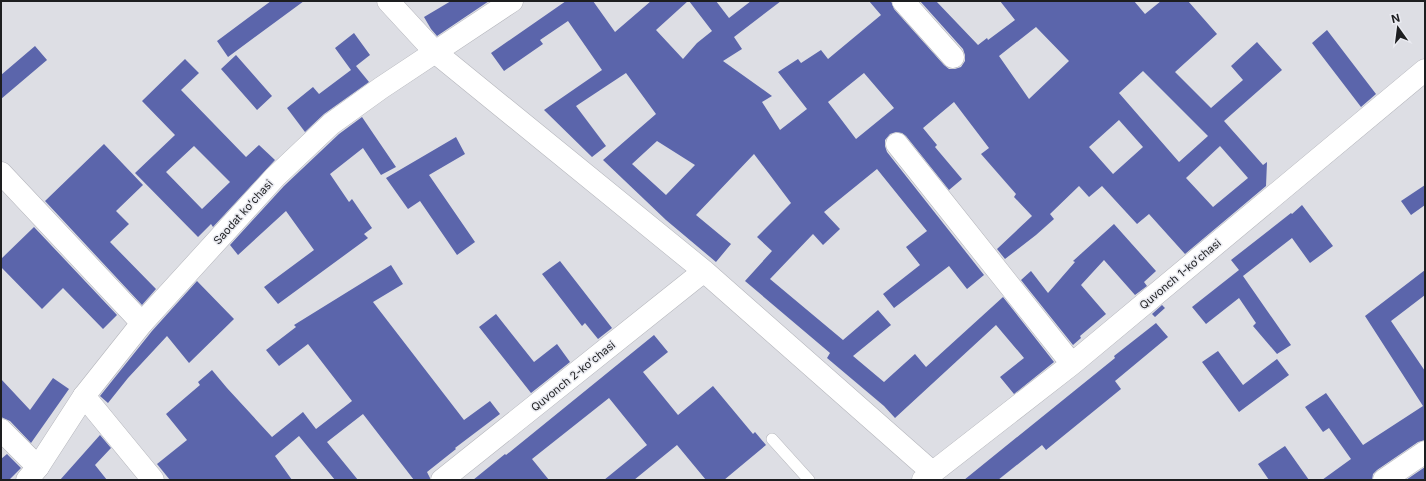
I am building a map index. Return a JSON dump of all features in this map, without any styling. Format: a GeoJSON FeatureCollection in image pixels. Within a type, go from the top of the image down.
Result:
{"type":"FeatureCollection","features":[{"type":"Feature","properties":{"kind":"street"},"geometry":{"type":"LineString","coordinates":[[388,1],[435,52],[704,271],[928,476]]}},
{"type":"Feature","properties":{"kind":"street","name":"Saodat koʻchasi"},"geometry":{"type":"LineString","coordinates":[[33,474],[84,396],[142,323],[275,177],[331,124],[512,1]]}},
{"type":"Feature","properties":{"kind":"street"},"geometry":{"type":"LineString","coordinates":[[903,1],[953,57]]}},
{"type":"Feature","properties":{"kind":"street","name":"Quvonch 1-koʻchasi"},"geometry":{"type":"LineString","coordinates":[[928,476],[1072,364],[1425,70]]}},
{"type":"Feature","properties":{"kind":"street"},"geometry":{"type":"LineString","coordinates":[[897,144],[1072,364]]}},
{"type":"Feature","properties":{"kind":"street"},"geometry":{"type":"LineString","coordinates":[[1,173],[142,323]]}},
{"type":"Feature","properties":{"kind":"street","name":"Quvonch 2-koʻchasi"},"geometry":{"type":"LineString","coordinates":[[442,480],[704,271]]}},
{"type":"Feature","properties":{"kind":"street"},"geometry":{"type":"LineString","coordinates":[[84,396],[152,480]]}},
{"type":"Feature","properties":{"kind":"street"},"geometry":{"type":"LineString","coordinates":[[1,430],[33,474]]}},
{"type":"Feature","properties":{"kind":"street"},"geometry":{"type":"LineString","coordinates":[[1384,480],[1425,452]]}},
{"type":"Feature","properties":{"kind":"lane"},"geometry":{"type":"LineString","coordinates":[[772,439],[809,480]]}},
{"type":"Feature","properties":{"kind":"building"},"geometry":{"type":"Polygon","coordinates":[[[271,1],[304,1],[228,57],[217,41],[271,1]]]}},
{"type":"Feature","properties":{"kind":"building"},"geometry":{"type":"Polygon","coordinates":[[[451,1],[489,1],[437,36],[424,17],[451,1]]]}},
{"type":"Feature","properties":{"kind":"building"},"geometry":{"type":"Polygon","coordinates":[[[566,1],[593,1],[615,32],[651,1],[688,1],[656,30],[683,59],[697,43],[712,31],[689,1],[716,1],[729,18],[751,1],[781,1],[734,37],[742,49],[723,61],[772,96],[762,102],[780,130],[807,109],[778,72],[798,59],[801,63],[821,50],[828,59],[881,15],[869,1],[891,1],[894,9],[949,69],[961,67],[965,61],[963,49],[920,1],[936,1],[978,45],[987,38],[988,40],[1015,20],[1000,1],[1134,1],[1145,14],[1161,1],[1188,1],[1217,34],[1175,72],[1211,108],[1243,80],[1231,66],[1257,42],[1282,70],[1224,121],[1263,165],[1267,162],[1266,186],[1185,254],[1149,214],[1137,224],[1102,186],[1089,197],[1079,186],[1050,214],[1054,219],[1005,259],[997,249],[1032,216],[1014,197],[1016,194],[981,154],[989,148],[954,102],[923,128],[937,145],[935,147],[962,179],[949,190],[906,136],[902,133],[896,132],[890,134],[885,140],[887,152],[984,275],[967,289],[949,266],[894,308],[883,294],[920,265],[906,247],[927,231],[877,169],[824,212],[840,229],[823,245],[813,234],[770,279],[843,340],[878,310],[891,325],[853,356],[884,382],[915,354],[926,367],[1003,297],[1054,362],[1014,394],[1000,377],[1024,358],[996,325],[895,418],[884,406],[827,358],[830,353],[745,281],[772,251],[757,237],[791,203],[754,154],[696,215],[731,244],[716,262],[666,220],[603,160],[656,114],[626,73],[576,106],[606,146],[592,157],[544,110],[602,70],[568,21],[540,40],[543,44],[504,71],[491,53],[566,1]],[[1036,27],[999,56],[1029,99],[1069,61],[1036,27]],[[1143,71],[1119,93],[1179,162],[1208,136],[1143,71]],[[864,73],[828,102],[856,139],[894,108],[864,73]],[[1119,120],[1089,147],[1113,174],[1143,147],[1119,120]],[[657,141],[632,164],[666,195],[695,165],[657,141]],[[1220,146],[1186,178],[1213,207],[1248,178],[1220,146]]]}},
{"type":"Feature","properties":{"kind":"building"},"geometry":{"type":"Polygon","coordinates":[[[1327,30],[1376,94],[1361,107],[1312,43],[1327,30]]]}},
{"type":"Feature","properties":{"kind":"building"},"geometry":{"type":"Polygon","coordinates":[[[354,33],[370,55],[356,66],[369,82],[324,114],[305,132],[287,108],[313,87],[319,94],[351,70],[335,48],[354,33]]]}},
{"type":"Feature","properties":{"kind":"building"},"geometry":{"type":"Polygon","coordinates":[[[35,46],[47,60],[1,99],[1,75],[35,46]]]}},
{"type":"Feature","properties":{"kind":"building"},"geometry":{"type":"Polygon","coordinates":[[[236,55],[272,96],[257,110],[221,69],[236,55]]]}},
{"type":"Feature","properties":{"kind":"building"},"geometry":{"type":"Polygon","coordinates":[[[185,59],[199,73],[181,90],[246,157],[259,145],[275,160],[213,227],[211,224],[198,237],[135,173],[175,135],[142,101],[185,59]],[[194,146],[166,172],[202,209],[230,182],[194,146]]]}},
{"type":"Feature","properties":{"kind":"building"},"geometry":{"type":"Polygon","coordinates":[[[362,117],[396,167],[381,175],[363,148],[330,174],[349,202],[352,199],[372,228],[364,234],[368,238],[278,304],[264,287],[314,250],[286,211],[238,255],[230,245],[284,186],[339,134],[362,117]]]}},
{"type":"Feature","properties":{"kind":"building"},"geometry":{"type":"Polygon","coordinates":[[[456,137],[465,154],[429,175],[475,242],[457,255],[420,201],[408,209],[386,178],[456,137]]]}},
{"type":"Feature","properties":{"kind":"building"},"geometry":{"type":"Polygon","coordinates":[[[104,144],[143,185],[116,211],[129,224],[110,242],[156,289],[142,305],[45,201],[104,144]]]}},
{"type":"Feature","properties":{"kind":"building"},"geometry":{"type":"Polygon","coordinates":[[[1425,185],[1425,205],[1411,215],[1401,201],[1425,185]]]}},
{"type":"Feature","properties":{"kind":"building"},"geometry":{"type":"Polygon","coordinates":[[[1302,205],[1333,246],[1310,263],[1292,238],[1243,276],[1291,345],[1277,354],[1253,326],[1256,323],[1239,298],[1206,324],[1192,307],[1239,270],[1231,260],[1302,205]]]}},
{"type":"Feature","properties":{"kind":"building"},"geometry":{"type":"Polygon","coordinates":[[[1114,224],[1156,271],[1144,282],[1147,286],[1135,295],[1104,260],[1081,285],[1106,314],[1080,336],[1081,338],[1073,345],[1021,280],[1031,271],[1048,293],[1075,262],[1073,261],[1114,224]]]}},
{"type":"Feature","properties":{"kind":"building"},"geometry":{"type":"Polygon","coordinates":[[[34,227],[117,315],[103,329],[63,288],[42,309],[1,267],[1,259],[34,227]]]}},
{"type":"Feature","properties":{"kind":"building"},"geometry":{"type":"Polygon","coordinates":[[[560,261],[612,328],[598,339],[585,323],[582,326],[542,274],[560,261]]]}},
{"type":"Feature","properties":{"kind":"building"},"geometry":{"type":"Polygon","coordinates":[[[391,265],[403,284],[373,302],[464,420],[490,401],[500,414],[455,448],[456,449],[427,472],[430,480],[414,480],[363,414],[327,442],[358,480],[335,480],[299,436],[275,456],[292,480],[170,480],[157,464],[187,440],[166,414],[200,385],[198,382],[212,370],[272,437],[303,412],[316,429],[352,401],[308,344],[279,366],[266,350],[296,327],[294,325],[391,265]]]}},
{"type":"Feature","properties":{"kind":"building"},"geometry":{"type":"Polygon","coordinates":[[[1425,270],[1425,295],[1391,321],[1425,371],[1425,440],[1418,442],[1377,470],[1373,474],[1372,480],[1322,480],[1351,459],[1329,428],[1323,432],[1305,407],[1326,393],[1363,445],[1423,406],[1365,316],[1425,270]]]}},
{"type":"Feature","properties":{"kind":"building"},"geometry":{"type":"Polygon","coordinates":[[[197,281],[234,319],[189,363],[167,336],[128,378],[108,403],[100,396],[152,331],[197,281]]]}},
{"type":"Feature","properties":{"kind":"building"},"geometry":{"type":"Polygon","coordinates":[[[1162,305],[1165,308],[1155,317],[1152,314],[1162,305]]]}},
{"type":"Feature","properties":{"kind":"building"},"geometry":{"type":"Polygon","coordinates":[[[496,314],[534,362],[557,344],[570,362],[531,393],[479,327],[496,314]]]}},
{"type":"Feature","properties":{"kind":"building"},"geometry":{"type":"Polygon","coordinates":[[[1156,323],[1168,337],[1115,381],[1121,389],[1046,450],[1042,445],[998,480],[964,480],[1115,358],[1114,356],[1156,323]]]}},
{"type":"Feature","properties":{"kind":"building"},"geometry":{"type":"Polygon","coordinates":[[[654,335],[668,352],[643,372],[678,415],[713,386],[753,434],[755,432],[766,445],[724,480],[706,480],[677,445],[634,480],[604,480],[647,445],[609,398],[532,459],[549,480],[473,480],[505,454],[506,455],[654,335]]]}},
{"type":"Feature","properties":{"kind":"building"},"geometry":{"type":"Polygon","coordinates":[[[1218,351],[1243,385],[1277,359],[1289,375],[1239,412],[1202,362],[1218,351]]]}},
{"type":"Feature","properties":{"kind":"building"},"geometry":{"type":"Polygon","coordinates":[[[53,378],[69,389],[31,443],[10,421],[1,417],[1,379],[30,410],[53,378]]]}},
{"type":"Feature","properties":{"kind":"building"},"geometry":{"type":"Polygon","coordinates":[[[100,435],[111,448],[95,465],[107,480],[60,480],[100,435]]]}},
{"type":"Feature","properties":{"kind":"building"},"geometry":{"type":"Polygon","coordinates":[[[1285,446],[1309,480],[1269,480],[1258,464],[1285,446]]]}},
{"type":"Feature","properties":{"kind":"building"},"geometry":{"type":"Polygon","coordinates":[[[7,454],[21,468],[9,480],[1,480],[1,459],[7,454]]]}},
{"type":"Feature","properties":{"kind":"building"},"geometry":{"type":"Polygon","coordinates":[[[1425,467],[1425,480],[1406,480],[1425,467]]]}}]}
